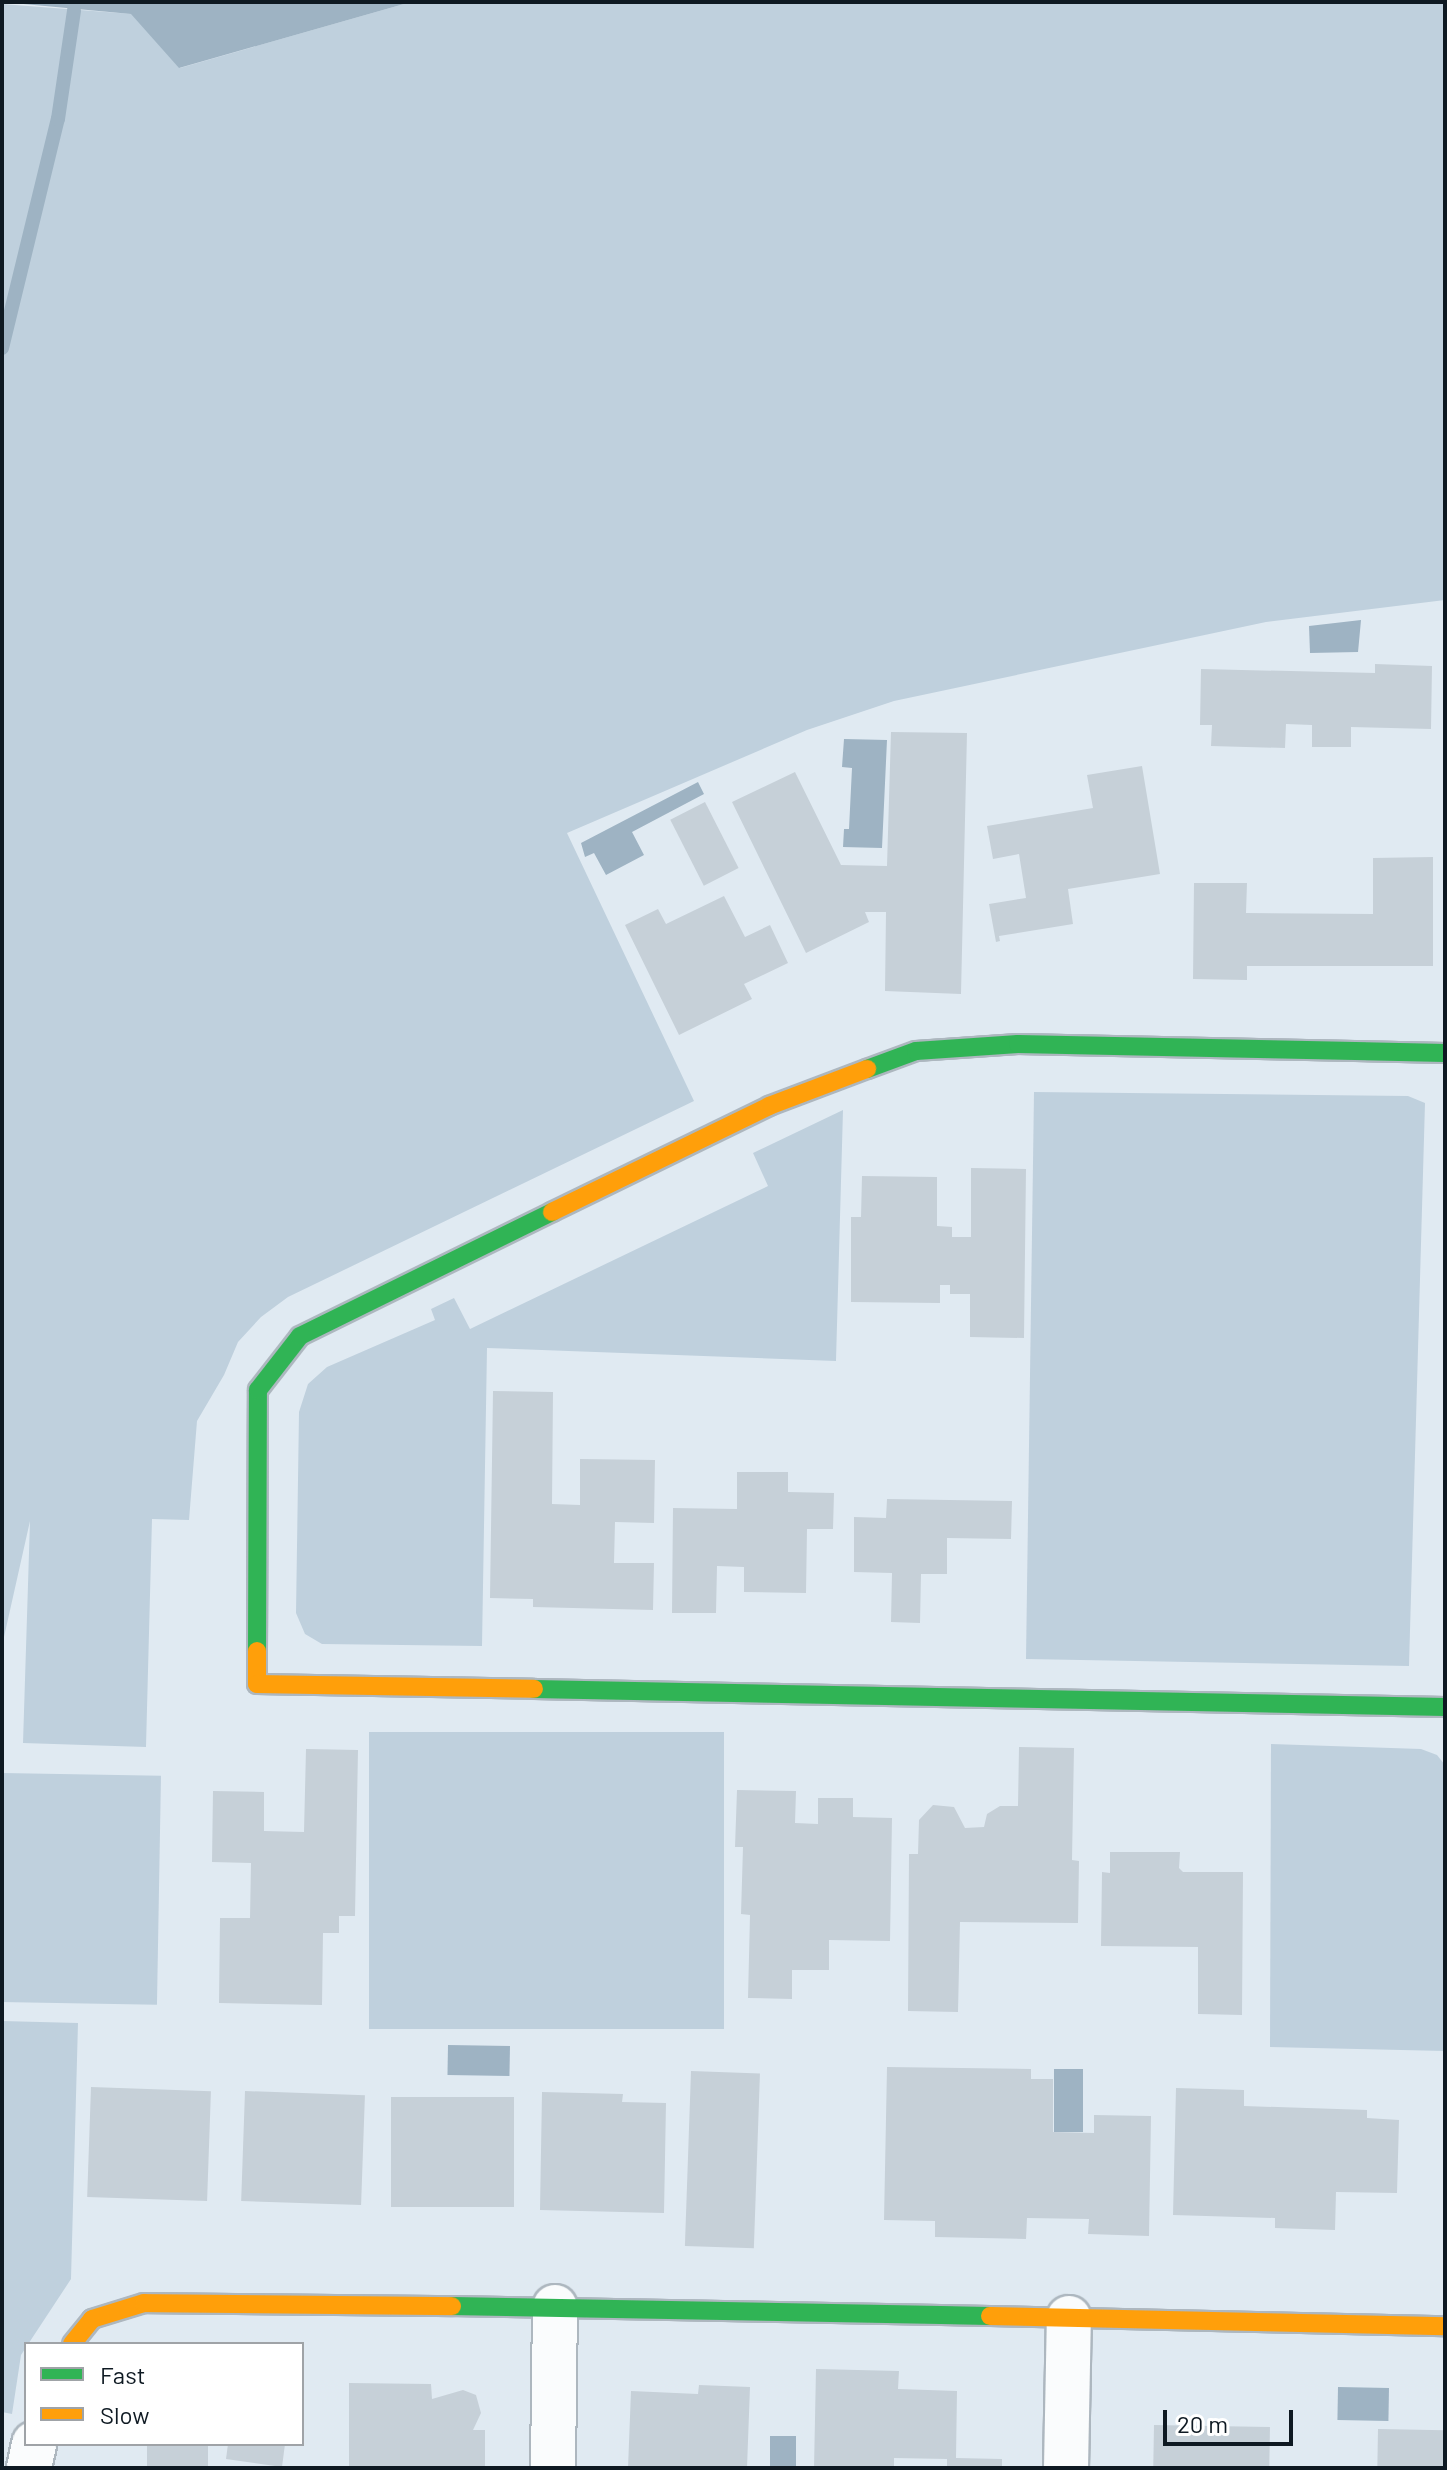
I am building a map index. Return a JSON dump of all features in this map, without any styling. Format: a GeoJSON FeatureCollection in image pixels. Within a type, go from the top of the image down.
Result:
{"type":"FeatureCollection","features":[{"type":"Feature","properties":{"kind":"street"},"geometry":{"type":"LineString","coordinates":[[1445,1053],[1018,1044],[916,1051],[769,1106],[300,1336],[258,1390],[257,1684],[1445,1707]]}},
{"type":"Feature","properties":{"kind":"street"},"geometry":{"type":"LineString","coordinates":[[74,2342],[92,2319],[144,2303],[555,2307],[1445,2326]]}},
{"type":"Feature","properties":{"kind":"street"},"geometry":{"type":"LineString","coordinates":[[553,2468],[555,2307]]}},
{"type":"Feature","properties":{"kind":"street"},"geometry":{"type":"LineString","coordinates":[[1066,2468],[1069,2318]]}},
{"type":"Feature","properties":{"kind":"street"},"geometry":{"type":"LineString","coordinates":[[29,2468],[34,2446]]}},
{"type":"Feature","properties":{"kind":"shaded area"},"geometry":{"type":"Polygon","coordinates":[[[2,2],[411,2],[179,68],[131,14],[2,2]]]}},
{"type":"Feature","properties":{"kind":"shaded area"},"geometry":{"type":"Polygon","coordinates":[[[411,2],[1445,2],[1445,600],[1266,622],[894,701],[807,730],[567,833],[694,1101],[288,1297],[261,1317],[238,1342],[224,1375],[197,1421],[189,1520],[152,1519],[146,1747],[23,1743],[30,1521],[2,1646],[2,4],[132,14],[180,68],[411,2]]]}},
{"type":"Feature","properties":{"kind":"shaded area"},"geometry":{"type":"Polygon","coordinates":[[[1361,620],[1358,652],[1310,653],[1309,626],[1361,620]]]}},
{"type":"Feature","properties":{"kind":"shaded area"},"geometry":{"type":"Polygon","coordinates":[[[844,739],[887,740],[882,848],[843,847],[844,829],[849,829],[852,768],[842,767],[844,739]]]}},
{"type":"Feature","properties":{"kind":"shaded area"},"geometry":{"type":"Polygon","coordinates":[[[698,782],[704,794],[632,832],[644,855],[606,875],[594,853],[585,857],[581,843],[698,782]]]}},
{"type":"Feature","properties":{"kind":"shaded area"},"geometry":{"type":"Polygon","coordinates":[[[1034,1092],[1408,1096],[1425,1103],[1409,1666],[1026,1659],[1034,1092]]]}},
{"type":"Feature","properties":{"kind":"shaded area"},"geometry":{"type":"Polygon","coordinates":[[[843,1110],[836,1361],[487,1348],[482,1646],[322,1644],[305,1634],[296,1613],[299,1412],[308,1384],[327,1367],[435,1320],[431,1309],[454,1298],[470,1329],[768,1186],[753,1153],[843,1110]]]}},
{"type":"Feature","properties":{"kind":"shaded area"},"geometry":{"type":"Polygon","coordinates":[[[369,1732],[724,1732],[724,2029],[369,2029],[369,1732]]]}},
{"type":"Feature","properties":{"kind":"shaded area"},"geometry":{"type":"Polygon","coordinates":[[[1271,1744],[1421,1749],[1437,1755],[1445,1765],[1445,2051],[1270,2047],[1271,1744]]]}},
{"type":"Feature","properties":{"kind":"shaded area"},"geometry":{"type":"Polygon","coordinates":[[[2,1773],[161,1776],[157,2005],[2,2002],[2,1773]]]}},
{"type":"Feature","properties":{"kind":"shaded area"},"geometry":{"type":"Polygon","coordinates":[[[2,2021],[78,2023],[71,2279],[30,2342],[24,2342],[12,2414],[2,2412],[2,2021]]]}},
{"type":"Feature","properties":{"kind":"shaded area"},"geometry":{"type":"Polygon","coordinates":[[[448,2045],[510,2046],[509,2076],[447,2075],[448,2045]]]}},
{"type":"Feature","properties":{"kind":"shaded area"},"geometry":{"type":"Polygon","coordinates":[[[1054,2069],[1083,2069],[1083,2132],[1054,2132],[1054,2069]]]}},
{"type":"Feature","properties":{"kind":"shaded area"},"geometry":{"type":"Polygon","coordinates":[[[1338,2387],[1389,2388],[1388,2421],[1337,2420],[1338,2387]]]}},
{"type":"Feature","properties":{"kind":"shaded area"},"geometry":{"type":"Polygon","coordinates":[[[770,2436],[796,2436],[796,2468],[770,2468],[770,2436]]]}},
{"type":"Feature","properties":{"kind":"building"},"geometry":{"type":"Polygon","coordinates":[[[1375,664],[1432,666],[1431,729],[1351,727],[1351,747],[1312,747],[1312,725],[1286,724],[1285,748],[1211,746],[1212,725],[1200,725],[1201,669],[1375,673],[1375,664]]]}},
{"type":"Feature","properties":{"kind":"building"},"geometry":{"type":"Polygon","coordinates":[[[891,732],[967,733],[961,994],[885,991],[886,912],[865,912],[869,922],[806,953],[732,802],[795,772],[841,865],[887,866],[891,732]]]}},
{"type":"Feature","properties":{"kind":"building"},"geometry":{"type":"Polygon","coordinates":[[[1142,766],[1160,874],[1068,889],[1073,924],[999,936],[1000,941],[996,942],[989,904],[1026,898],[1019,854],[993,859],[987,826],[1093,808],[1087,775],[1142,766]]]}},
{"type":"Feature","properties":{"kind":"building"},"geometry":{"type":"Polygon","coordinates":[[[705,802],[739,868],[704,886],[670,820],[705,802]]]}},
{"type":"Feature","properties":{"kind":"building"},"geometry":{"type":"Polygon","coordinates":[[[1433,857],[1433,966],[1247,966],[1247,980],[1193,979],[1194,883],[1247,883],[1246,913],[1373,914],[1373,858],[1433,857]]]}},
{"type":"Feature","properties":{"kind":"building"},"geometry":{"type":"Polygon","coordinates":[[[724,896],[745,937],[770,925],[788,963],[744,984],[752,999],[679,1035],[625,925],[658,909],[666,924],[724,896]]]}},
{"type":"Feature","properties":{"kind":"building"},"geometry":{"type":"Polygon","coordinates":[[[971,1168],[1026,1169],[1024,1338],[970,1337],[970,1294],[950,1294],[950,1285],[940,1285],[940,1303],[851,1302],[851,1217],[861,1217],[862,1176],[937,1177],[937,1226],[952,1227],[952,1237],[971,1237],[971,1168]]]}},
{"type":"Feature","properties":{"kind":"building"},"geometry":{"type":"Polygon","coordinates":[[[493,1391],[553,1392],[552,1504],[580,1505],[580,1459],[655,1460],[654,1523],[615,1522],[614,1563],[654,1563],[653,1610],[533,1607],[533,1599],[490,1598],[493,1391]]]}},
{"type":"Feature","properties":{"kind":"building"},"geometry":{"type":"Polygon","coordinates":[[[737,1472],[788,1472],[788,1492],[834,1493],[833,1529],[807,1529],[806,1593],[744,1592],[744,1567],[717,1566],[716,1613],[672,1613],[673,1508],[737,1509],[737,1472]]]}},
{"type":"Feature","properties":{"kind":"building"},"geometry":{"type":"Polygon","coordinates":[[[887,1499],[1012,1501],[1011,1539],[947,1538],[947,1574],[921,1574],[920,1623],[891,1622],[892,1573],[854,1572],[854,1517],[886,1518],[887,1499]]]}},
{"type":"Feature","properties":{"kind":"building"},"geometry":{"type":"Polygon","coordinates":[[[1019,1747],[1074,1748],[1072,1860],[1079,1861],[1078,1923],[960,1922],[958,2012],[908,2011],[909,1854],[918,1854],[919,1820],[933,1805],[954,1807],[965,1828],[984,1827],[987,1814],[1000,1806],[1018,1806],[1019,1747]]]}},
{"type":"Feature","properties":{"kind":"building"},"geometry":{"type":"Polygon","coordinates":[[[306,1749],[358,1750],[355,1916],[339,1916],[339,1933],[323,1933],[322,2005],[219,2003],[220,1918],[250,1918],[251,1863],[212,1862],[213,1791],[264,1792],[264,1831],[304,1832],[306,1749]]]}},
{"type":"Feature","properties":{"kind":"building"},"geometry":{"type":"Polygon","coordinates":[[[737,1790],[796,1791],[795,1823],[818,1824],[818,1798],[853,1798],[853,1817],[892,1818],[890,1941],[829,1940],[829,1970],[792,1970],[792,1999],[748,1998],[750,1915],[741,1914],[743,1847],[735,1847],[737,1790]]]}},
{"type":"Feature","properties":{"kind":"building"},"geometry":{"type":"Polygon","coordinates":[[[1110,1852],[1180,1852],[1179,1868],[1183,1872],[1243,1872],[1242,2015],[1198,2014],[1198,1947],[1101,1946],[1102,1872],[1110,1873],[1110,1852]]]}},
{"type":"Feature","properties":{"kind":"building"},"geometry":{"type":"Polygon","coordinates":[[[887,2067],[1031,2069],[1031,2079],[1053,2079],[1053,2132],[1094,2133],[1094,2115],[1151,2116],[1149,2236],[1088,2234],[1089,2219],[1027,2218],[1026,2239],[935,2237],[935,2221],[884,2220],[887,2067]]]}},
{"type":"Feature","properties":{"kind":"building"},"geometry":{"type":"Polygon","coordinates":[[[691,2071],[760,2073],[754,2248],[685,2246],[691,2071]]]}},
{"type":"Feature","properties":{"kind":"building"},"geometry":{"type":"Polygon","coordinates":[[[91,2087],[211,2091],[207,2201],[87,2197],[91,2087]]]}},
{"type":"Feature","properties":{"kind":"building"},"geometry":{"type":"Polygon","coordinates":[[[1176,2088],[1244,2090],[1244,2106],[1367,2110],[1367,2118],[1399,2120],[1397,2193],[1336,2192],[1335,2230],[1275,2228],[1275,2218],[1173,2215],[1176,2088]]]}},
{"type":"Feature","properties":{"kind":"building"},"geometry":{"type":"Polygon","coordinates":[[[245,2091],[365,2095],[361,2205],[241,2201],[245,2091]]]}},
{"type":"Feature","properties":{"kind":"building"},"geometry":{"type":"Polygon","coordinates":[[[542,2092],[623,2094],[622,2102],[666,2103],[664,2213],[540,2210],[542,2092]]]}},
{"type":"Feature","properties":{"kind":"building"},"geometry":{"type":"Polygon","coordinates":[[[391,2097],[514,2097],[514,2207],[391,2207],[391,2097]]]}},
{"type":"Feature","properties":{"kind":"building"},"geometry":{"type":"Polygon","coordinates":[[[816,2369],[899,2371],[898,2389],[957,2391],[956,2458],[1002,2459],[1002,2468],[947,2468],[947,2459],[894,2458],[894,2468],[814,2468],[816,2369]]]}},
{"type":"Feature","properties":{"kind":"building"},"geometry":{"type":"Polygon","coordinates":[[[349,2383],[431,2384],[432,2399],[463,2390],[476,2395],[481,2413],[473,2430],[485,2430],[485,2468],[349,2468],[349,2383]]]}},
{"type":"Feature","properties":{"kind":"building"},"geometry":{"type":"Polygon","coordinates":[[[699,2385],[750,2387],[747,2468],[628,2468],[631,2391],[698,2394],[699,2385]]]}},
{"type":"Feature","properties":{"kind":"building"},"geometry":{"type":"Polygon","coordinates":[[[1154,2425],[1270,2427],[1269,2468],[1153,2468],[1154,2425]]]}},
{"type":"Feature","properties":{"kind":"building"},"geometry":{"type":"Polygon","coordinates":[[[1378,2429],[1445,2430],[1444,2468],[1377,2468],[1378,2429]]]}},
{"type":"Feature","properties":{"kind":"building"},"geometry":{"type":"Polygon","coordinates":[[[147,2446],[208,2446],[208,2468],[147,2468],[147,2446]]]}},
{"type":"Feature","properties":{"kind":"building"},"geometry":{"type":"Polygon","coordinates":[[[228,2446],[285,2446],[282,2467],[226,2459],[228,2446]]]}},
{"type":"Feature","properties":{"kind":"waterway"},"geometry":{"type":"LineString","coordinates":[[2,348],[58,119],[74,10]]}},
{"type":"Feature","properties":{"kind":"traffic: fast"},"geometry":{"type":"LineString","coordinates":[[867,1069],[916,1051],[1018,1044],[1445,1053]]}},
{"type":"Feature","properties":{"kind":"traffic: fast"},"geometry":{"type":"LineString","coordinates":[[257,1651],[258,1390],[300,1336],[552,1212]]}},
{"type":"Feature","properties":{"kind":"traffic: fast"},"geometry":{"type":"LineString","coordinates":[[534,1689],[1445,1707]]}},
{"type":"Feature","properties":{"kind":"traffic: fast"},"geometry":{"type":"LineString","coordinates":[[452,2306],[990,2316]]}},
{"type":"Feature","properties":{"kind":"traffic: slow"},"geometry":{"type":"LineString","coordinates":[[552,1212],[769,1106],[867,1069]]}},
{"type":"Feature","properties":{"kind":"traffic: slow"},"geometry":{"type":"LineString","coordinates":[[257,1651],[257,1684],[534,1689]]}},
{"type":"Feature","properties":{"kind":"traffic: slow"},"geometry":{"type":"LineString","coordinates":[[74,2342],[92,2319],[144,2303],[452,2306]]}},
{"type":"Feature","properties":{"kind":"traffic: slow"},"geometry":{"type":"LineString","coordinates":[[990,2316],[1445,2326]]}}]}
